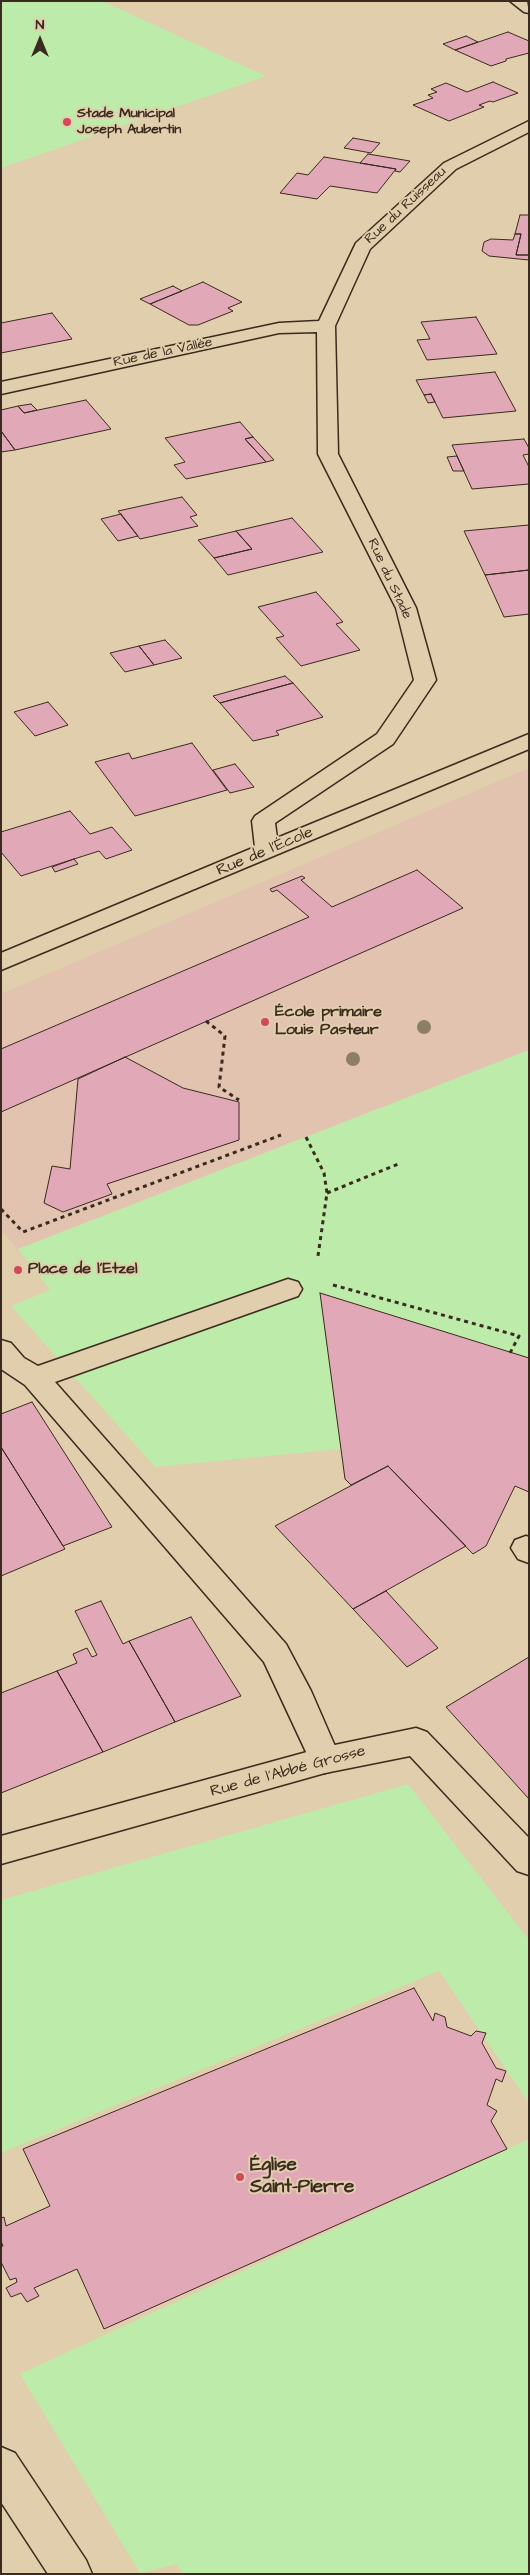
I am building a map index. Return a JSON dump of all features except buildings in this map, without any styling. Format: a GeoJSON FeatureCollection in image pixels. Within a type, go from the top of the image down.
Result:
{"type":"FeatureCollection","features":[{"type":"Feature","properties":{"kind":"street"},"geometry":{"type":"LineString","coordinates":[[517,1],[529,9]]}},
{"type":"Feature","properties":{"kind":"street","name":"Rue du Ruisseau"},"geometry":{"type":"LineString","coordinates":[[326,326],[362,247],[450,166],[529,126]]}},
{"type":"Feature","properties":{"kind":"street","name":"Rue de la Vallée"},"geometry":{"type":"LineString","coordinates":[[1,388],[279,328],[326,326]]}},
{"type":"Feature","properties":{"kind":"street","name":"Rue du Stade"},"geometry":{"type":"LineString","coordinates":[[268,851],[263,821],[385,740],[425,680],[406,608],[328,454],[326,326]]}},
{"type":"Feature","properties":{"kind":"street","name":"Rue de l'École"},"geometry":{"type":"LineString","coordinates":[[1,962],[529,741]]}},
{"type":"Feature","properties":{"kind":"street"},"geometry":{"type":"LineString","coordinates":[[288,1289],[13,1366],[275,1653],[295,1691],[326,1760]]}},
{"type":"Feature","properties":{"kind":"street","name":"Rue de l'Abbé Grosse"},"geometry":{"type":"LineString","coordinates":[[1,1850],[326,1760],[416,1740],[529,1861]]}},
{"type":"Feature","properties":{"kind":"street"},"geometry":{"type":"LineString","coordinates":[[1,2467],[72,2574]]}},
{"type":"Feature","properties":{"kind":"path"},"geometry":{"type":"LineString","coordinates":[[206,1021],[225,1036],[218,1087],[239,1100]]}},
{"type":"Feature","properties":{"kind":"path"},"geometry":{"type":"LineString","coordinates":[[1,1209],[23,1232],[281,1135]]}},
{"type":"Feature","properties":{"kind":"path"},"geometry":{"type":"LineString","coordinates":[[306,1137],[324,1173],[326,1193],[315,1283]]}},
{"type":"Feature","properties":{"kind":"path"},"geometry":{"type":"LineString","coordinates":[[326,1193],[401,1163]]}},
{"type":"Feature","properties":{"kind":"path"},"geometry":{"type":"LineString","coordinates":[[288,1289],[315,1283],[344,1286],[519,1336],[510,1353]]}},
{"type":"Feature","properties":{"kind":"shaded area","name":"École primaire Louis Pasteur"},"geometry":{"type":"Polygon","coordinates":[[[529,768],[529,1050],[18,1249],[1,1230],[1,994],[529,768]]]}},
{"type":"Feature","properties":{"kind":"green space","name":"Stade Municipal Joseph Aubertin"},"geometry":{"type":"Polygon","coordinates":[[[1,1],[102,1],[266,76],[1,168],[1,1]]]}},
{"type":"Feature","properties":{"kind":"green space"},"geometry":{"type":"Polygon","coordinates":[[[529,1050],[529,1358],[320,1294],[341,1449],[155,1467],[11,1306],[50,1290],[18,1249],[529,1050]]]}},
{"type":"Feature","properties":{"kind":"green space"},"geometry":{"type":"Polygon","coordinates":[[[408,1784],[529,1940],[529,2103],[439,1971],[1,2153],[1,1900],[408,1784]]]}},
{"type":"Feature","properties":{"kind":"green space"},"geometry":{"type":"Polygon","coordinates":[[[529,2139],[529,2574],[184,2574],[176,2564],[140,2573],[20,2374],[529,2139]]]}},
{"type":"Feature","properties":{"kind":"place","name":"Stade Municipal Joseph Aubertin"},"geometry":{"type":"Point","coordinates":[67,122]}},
{"type":"Feature","properties":{"kind":"place","name":"École primaire Louis Pasteur"},"geometry":{"type":"Point","coordinates":[265,1022]}},
{"type":"Feature","properties":{"kind":"place","name":"Place de l'Etzel"},"geometry":{"type":"Point","coordinates":[18,1270]}},
{"type":"Feature","properties":{"kind":"place","name":"Église Saint-Pierre"},"geometry":{"type":"Point","coordinates":[240,2177]}}]}
